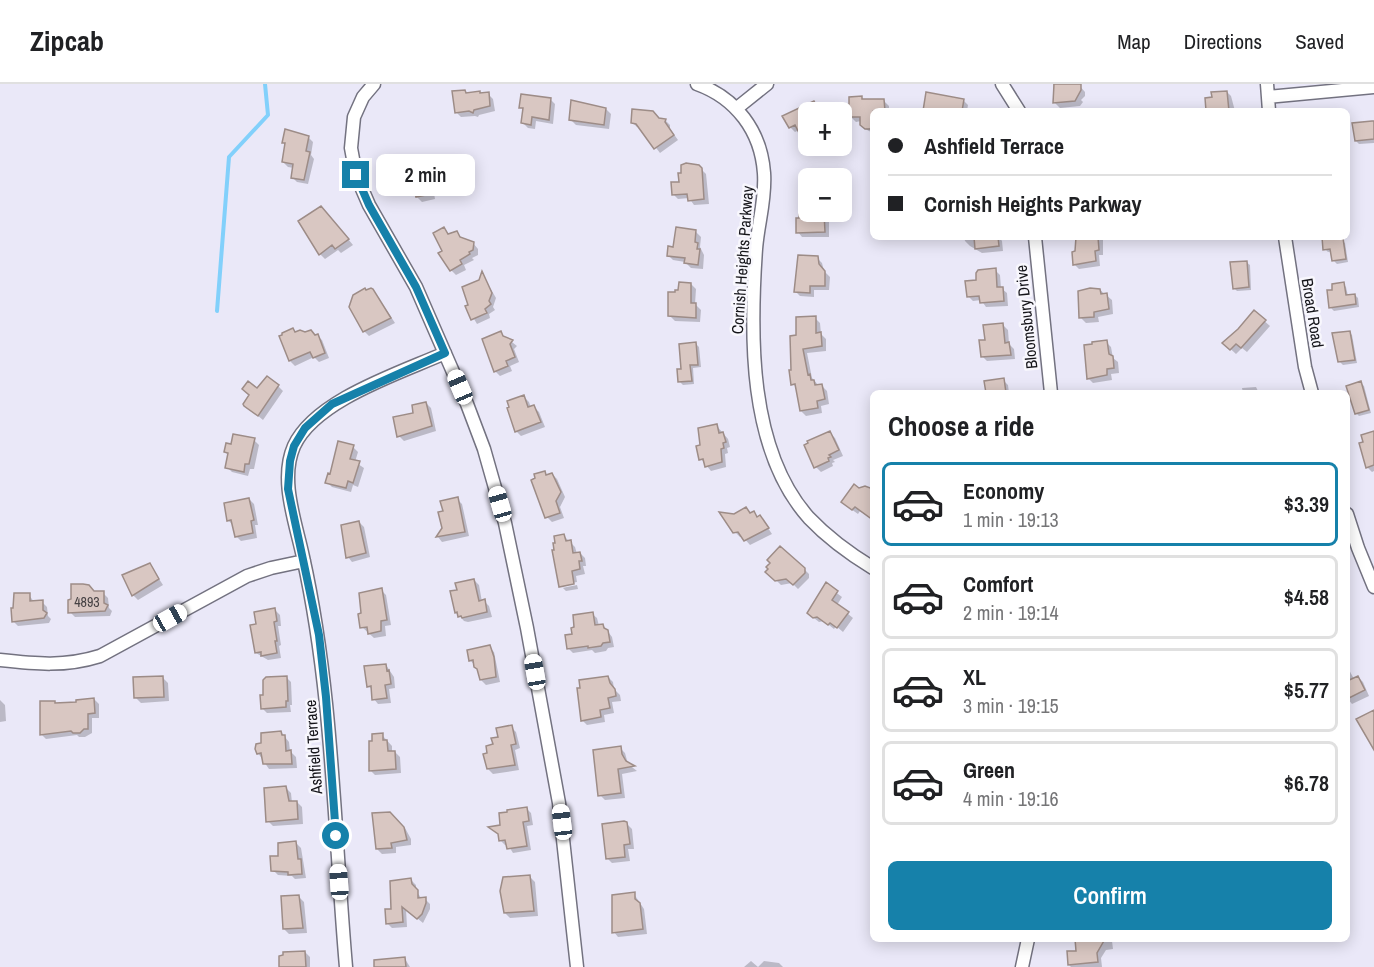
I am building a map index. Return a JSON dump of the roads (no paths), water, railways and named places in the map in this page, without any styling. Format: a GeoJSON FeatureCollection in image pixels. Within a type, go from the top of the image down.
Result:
{"type":"FeatureCollection","features":[{"type":"Feature","properties":{"kind":"street"},"geometry":{"type":"LineString","coordinates":[[374,84],[363,97],[354,117],[351,148],[356,175],[369,205],[416,287],[484,449],[507,534],[527,628],[559,803],[577,967]]}},
{"type":"Feature","properties":{"kind":"street","name":"Cornish Heights Parkway"},"geometry":{"type":"LineString","coordinates":[[697,84],[724,96],[737,108],[757,144],[764,171],[764,197],[756,246],[752,318],[754,368],[761,415],[778,467],[788,489],[808,516],[827,536],[870,566]]}},
{"type":"Feature","properties":{"kind":"street"},"geometry":{"type":"LineString","coordinates":[[737,108],[767,84]]}},
{"type":"Feature","properties":{"kind":"street"},"geometry":{"type":"LineString","coordinates":[[1002,84],[1016,108]]}},
{"type":"Feature","properties":{"kind":"street"},"geometry":{"type":"LineString","coordinates":[[1267,84],[1269,108]]}},
{"type":"Feature","properties":{"kind":"street"},"geometry":{"type":"LineString","coordinates":[[1268,97],[1374,87]]}},
{"type":"Feature","properties":{"kind":"street","name":"Bloomsbury Drive"},"geometry":{"type":"LineString","coordinates":[[1035,240],[1051,390]]}},
{"type":"Feature","properties":{"kind":"street","name":"Broad Road"},"geometry":{"type":"LineString","coordinates":[[1285,240],[1305,367],[1311,390]]}},
{"type":"Feature","properties":{"kind":"street","name":"Ashfield Terrace"},"geometry":{"type":"LineString","coordinates":[[346,967],[326,697],[319,635],[288,489],[290,461],[294,446],[305,428],[332,404],[445,353]]}},
{"type":"Feature","properties":{"kind":"street"},"geometry":{"type":"LineString","coordinates":[[1352,550],[1374,587]]}},
{"type":"Feature","properties":{"kind":"street"},"geometry":{"type":"LineString","coordinates":[[0,660],[43,665],[79,663],[100,656],[247,576],[304,561]]}},
{"type":"Feature","properties":{"kind":"street"},"geometry":{"type":"LineString","coordinates":[[1022,967],[1027,942]]}},
{"type":"Feature","properties":{"kind":"waterway"},"geometry":{"type":"LineString","coordinates":[[217,311],[229,157],[268,115],[265,84]]}}]}
